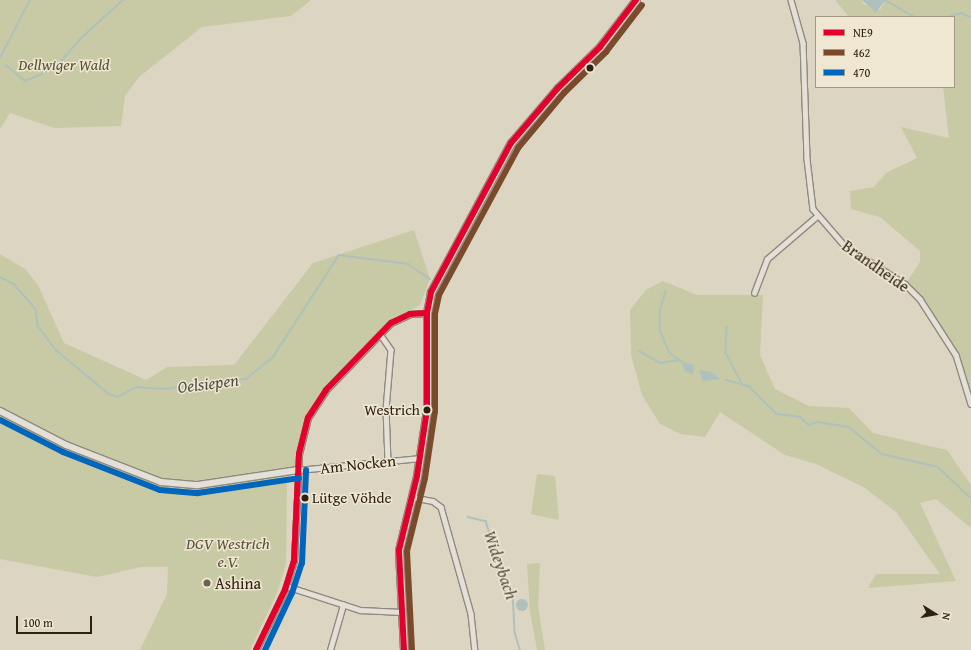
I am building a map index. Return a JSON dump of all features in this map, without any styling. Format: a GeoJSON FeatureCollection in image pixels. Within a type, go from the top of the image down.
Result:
{"type":"FeatureCollection","features":[{"type":"Feature","properties":{"kind":"main road"},"geometry":{"type":"LineString","coordinates":[[404,650],[399,550],[420,458],[429,388],[427,313],[434,285],[512,143],[558,88],[600,47],[636,0]]}},
{"type":"Feature","properties":{"kind":"street","name":"Brandheide"},"geometry":{"type":"LineString","coordinates":[[791,0],[803,43],[810,194],[817,216],[845,246],[906,284],[920,299],[956,355],[971,404]]}},
{"type":"Feature","properties":{"kind":"street"},"geometry":{"type":"LineString","coordinates":[[754,293],[767,259],[817,216]]}},
{"type":"Feature","properties":{"kind":"street"},"geometry":{"type":"LineString","coordinates":[[256,650],[286,586],[297,539],[298,470],[302,438],[314,407],[380,334],[397,318],[427,313]]}},
{"type":"Feature","properties":{"kind":"street"},"geometry":{"type":"LineString","coordinates":[[380,334],[391,350],[386,410],[388,460]]}},
{"type":"Feature","properties":{"kind":"street","name":"Am Nocken"},"geometry":{"type":"LineString","coordinates":[[0,411],[66,445],[161,482],[198,485],[298,470],[420,458]]}},
{"type":"Feature","properties":{"kind":"street"},"geometry":{"type":"LineString","coordinates":[[412,497],[433,501],[440,507],[471,614],[475,650]]}},
{"type":"Feature","properties":{"kind":"street"},"geometry":{"type":"LineString","coordinates":[[286,586],[360,610],[402,612]]}},
{"type":"Feature","properties":{"kind":"street"},"geometry":{"type":"LineString","coordinates":[[330,650],[343,605]]}},
{"type":"Feature","properties":{"kind":"green space","name":"Dellwiger Wald"},"geometry":{"type":"Polygon","coordinates":[[[0,0],[311,0],[291,16],[202,27],[139,77],[125,96],[121,126],[54,128],[10,113],[0,129],[0,0]]]}},
{"type":"Feature","properties":{"kind":"green space"},"geometry":{"type":"Polygon","coordinates":[[[835,0],[862,0],[863,4],[880,10],[885,0],[971,0],[971,391],[954,346],[907,282],[920,262],[920,251],[880,217],[851,209],[850,191],[874,187],[886,173],[917,158],[901,127],[949,138],[943,88],[955,88],[955,16],[848,16],[835,0]]]}},
{"type":"Feature","properties":{"kind":"green space","name":"DGV Westrich e.V."},"geometry":{"type":"Polygon","coordinates":[[[414,230],[430,279],[420,305],[397,318],[326,390],[314,407],[302,438],[298,470],[290,471],[287,480],[277,481],[287,481],[286,564],[277,593],[250,650],[140,650],[167,594],[168,567],[141,567],[97,577],[0,559],[0,254],[25,269],[38,285],[64,343],[146,380],[167,367],[234,365],[313,263],[414,230]]]}},
{"type":"Feature","properties":{"kind":"green space"},"geometry":{"type":"Polygon","coordinates":[[[663,281],[697,295],[763,295],[760,355],[775,389],[809,406],[849,408],[873,433],[947,450],[971,485],[971,528],[936,499],[920,503],[956,581],[868,588],[876,574],[940,574],[896,512],[865,488],[816,464],[785,455],[720,412],[705,437],[681,434],[660,424],[642,395],[631,355],[630,310],[646,290],[663,281]]]}},
{"type":"Feature","properties":{"kind":"green space"},"geometry":{"type":"Polygon","coordinates":[[[537,474],[555,476],[559,520],[531,514],[537,474]]]}},
{"type":"Feature","properties":{"kind":"green space"},"geometry":{"type":"Polygon","coordinates":[[[540,563],[538,606],[545,650],[537,650],[530,612],[527,564],[540,563]]]}},
{"type":"Feature","properties":{"kind":"shaded area"},"geometry":{"type":"Polygon","coordinates":[[[862,0],[885,0],[876,13],[862,0]]]}},
{"type":"Feature","properties":{"kind":"shaded area"},"geometry":{"type":"Polygon","coordinates":[[[681,361],[694,365],[693,374],[685,371],[681,361]]]}},
{"type":"Feature","properties":{"kind":"shaded area"},"geometry":{"type":"Polygon","coordinates":[[[699,370],[712,372],[720,379],[703,381],[699,370]]]}},
{"type":"Feature","properties":{"kind":"shaded area"},"geometry":{"type":"Polygon","coordinates":[[[524,599],[527,600],[527,610],[520,611],[517,610],[516,603],[517,600],[524,599]]]}},
{"type":"Feature","properties":{"kind":"waterway"},"geometry":{"type":"LineString","coordinates":[[0,58],[30,0]]}},
{"type":"Feature","properties":{"kind":"waterway"},"geometry":{"type":"LineString","coordinates":[[6,65],[25,81],[40,75],[59,64],[79,40],[123,0]]}},
{"type":"Feature","properties":{"kind":"waterway"},"geometry":{"type":"LineString","coordinates":[[885,0],[912,16]]}},
{"type":"Feature","properties":{"kind":"waterway"},"geometry":{"type":"LineString","coordinates":[[951,16],[961,13],[971,17]]}},
{"type":"Feature","properties":{"kind":"waterway","name":"Oelsiepen"},"geometry":{"type":"LineString","coordinates":[[0,277],[14,284],[36,309],[38,326],[56,350],[109,394],[118,397],[136,387],[163,389],[246,379],[273,357],[339,255],[408,264],[430,279]]}},
{"type":"Feature","properties":{"kind":"waterway"},"geometry":{"type":"LineString","coordinates":[[666,291],[660,312],[660,330],[670,353],[681,361]]}},
{"type":"Feature","properties":{"kind":"waterway"},"geometry":{"type":"LineString","coordinates":[[727,326],[726,353],[743,385]]}},
{"type":"Feature","properties":{"kind":"waterway"},"geometry":{"type":"LineString","coordinates":[[639,351],[661,363],[679,360]]}},
{"type":"Feature","properties":{"kind":"waterway"},"geometry":{"type":"LineString","coordinates":[[726,380],[749,386],[777,414],[800,417],[809,425],[818,422],[849,427],[882,454],[938,467],[971,498]]}},
{"type":"Feature","properties":{"kind":"waterway","name":"Wideybach"},"geometry":{"type":"LineString","coordinates":[[468,517],[486,521],[497,558],[513,593],[515,632],[520,650]]}},
{"type":"Feature","properties":{"kind":"transit line","name":"NE9"},"geometry":{"type":"LineString","coordinates":[[404,650],[399,550],[417,476],[427,410],[427,313],[431,292],[511,143],[558,88],[600,47],[636,0]]}},
{"type":"Feature","properties":{"kind":"transit line","name":"462"},"geometry":{"type":"LineString","coordinates":[[412,650],[407,551],[425,478],[435,411],[435,314],[439,295],[518,148],[564,93],[606,52],[642,5]]}},
{"type":"Feature","properties":{"kind":"transit line","name":"NE9"},"geometry":{"type":"LineString","coordinates":[[256,650],[285,590],[294,561],[299,454],[308,418],[326,390],[391,323],[410,314],[427,313]]}},
{"type":"Feature","properties":{"kind":"transit line","name":"470"},"geometry":{"type":"LineString","coordinates":[[0,420],[63,452],[160,490],[198,493],[299,478]]}},
{"type":"Feature","properties":{"kind":"transit line","name":"470"},"geometry":{"type":"LineString","coordinates":[[265,650],[292,593],[302,563],[306,470]]}},
{"type":"Feature","properties":{"kind":"place","name":"Westrich"},"geometry":{"type":"Point","coordinates":[427,410]}},
{"type":"Feature","properties":{"kind":"place","name":"Lütge Vöhde"},"geometry":{"type":"Point","coordinates":[305,498]}},
{"type":"Feature","properties":{"kind":"place","name":"Ashina"},"geometry":{"type":"Point","coordinates":[207,583]}}]}
